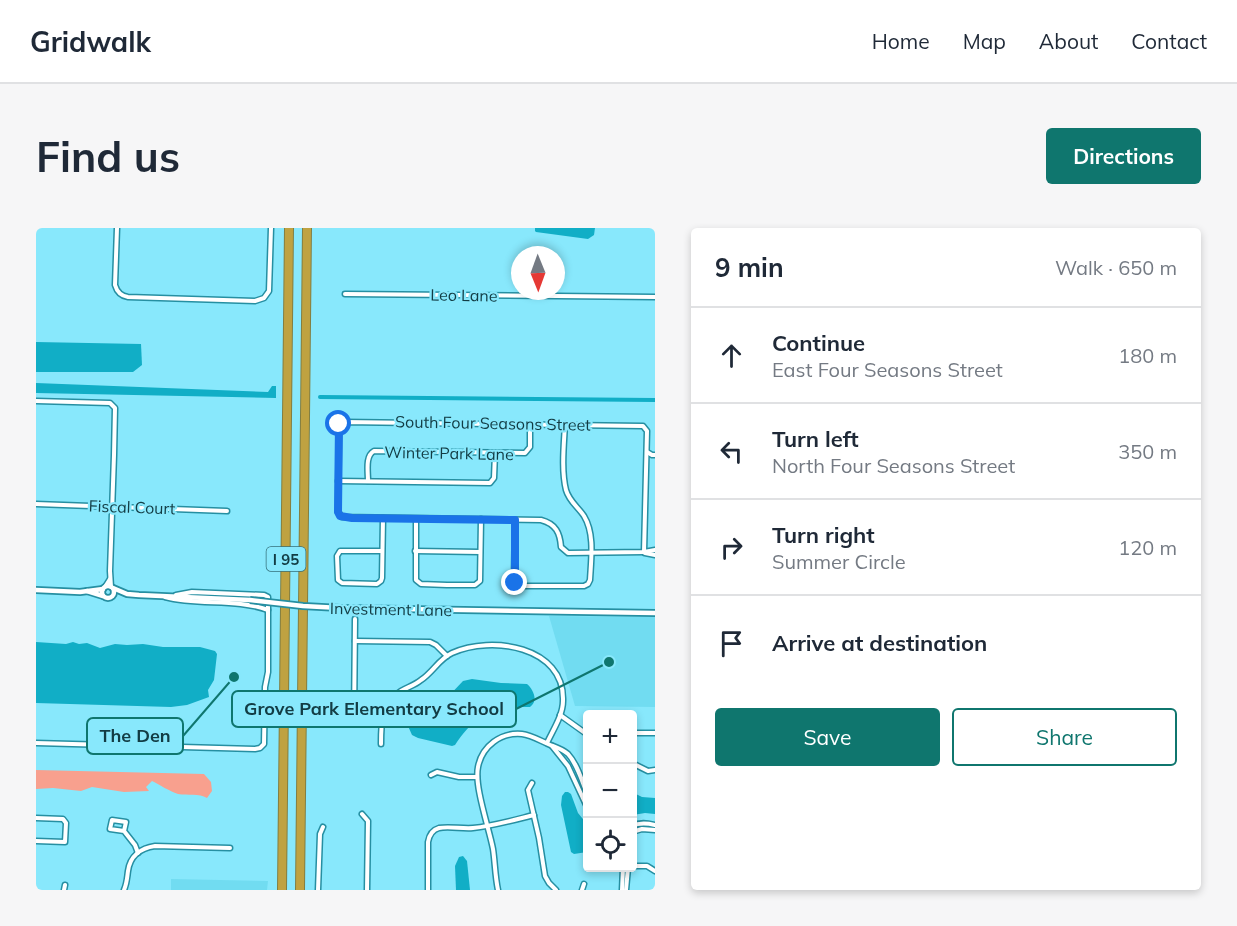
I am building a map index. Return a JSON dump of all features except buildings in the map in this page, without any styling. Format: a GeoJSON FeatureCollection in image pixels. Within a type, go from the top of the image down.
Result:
{"type":"FeatureCollection","features":[{"type":"Feature","properties":{"kind":"highway","name":"I 95"},"geometry":{"type":"LineString","coordinates":[[282,890],[289,228]]}},
{"type":"Feature","properties":{"kind":"highway","name":"I 95"},"geometry":{"type":"LineString","coordinates":[[300,890],[307,228]]}},
{"type":"Feature","properties":{"kind":"street"},"geometry":{"type":"LineString","coordinates":[[117,228],[115,283],[119,292],[128,297],[255,301],[264,298],[269,291],[271,228]]}},
{"type":"Feature","properties":{"kind":"street","name":"Leo Lane"},"geometry":{"type":"LineString","coordinates":[[345,294],[655,297]]}},
{"type":"Feature","properties":{"kind":"street"},"geometry":{"type":"LineString","coordinates":[[36,401],[112,404],[115,408],[110,578],[108,588],[102,592],[103,596]]}},
{"type":"Feature","properties":{"kind":"street","name":"South Four Seasons Street"},"geometry":{"type":"LineString","coordinates":[[338,481],[339,427],[344,422],[643,426],[647,431],[646,452]]}},
{"type":"Feature","properties":{"kind":"street","name":"Winter Park Lane"},"geometry":{"type":"LineString","coordinates":[[368,481],[368,457],[374,451],[523,454],[530,447],[530,424]]}},
{"type":"Feature","properties":{"kind":"street"},"geometry":{"type":"LineString","coordinates":[[515,520],[514,580],[517,585],[586,586],[590,580],[590,532],[587,521],[569,499],[565,489],[565,424]]}},
{"type":"Feature","properties":{"kind":"street"},"geometry":{"type":"LineString","coordinates":[[646,452],[655,450]]}},
{"type":"Feature","properties":{"kind":"street"},"geometry":{"type":"LineString","coordinates":[[644,552],[646,452]]}},
{"type":"Feature","properties":{"kind":"street"},"geometry":{"type":"LineString","coordinates":[[646,452],[655,455]]}},
{"type":"Feature","properties":{"kind":"street"},"geometry":{"type":"LineString","coordinates":[[495,453],[494,478],[490,483],[338,481],[338,512],[342,517],[542,520],[556,527],[564,551],[571,553],[655,550]]}},
{"type":"Feature","properties":{"kind":"street","name":"Fiscal Court"},"geometry":{"type":"LineString","coordinates":[[36,504],[227,511]]}},
{"type":"Feature","properties":{"kind":"street"},"geometry":{"type":"LineString","coordinates":[[382,551],[340,551],[337,556],[338,580],[342,583],[379,583],[382,578],[383,518]]}},
{"type":"Feature","properties":{"kind":"street"},"geometry":{"type":"LineString","coordinates":[[416,519],[416,580],[422,584],[447,585],[478,584],[481,519]]}},
{"type":"Feature","properties":{"kind":"street"},"geometry":{"type":"LineString","coordinates":[[415,551],[480,552]]}},
{"type":"Feature","properties":{"kind":"street"},"geometry":{"type":"LineString","coordinates":[[644,552],[655,555]]}},
{"type":"Feature","properties":{"kind":"street"},"geometry":{"type":"LineString","coordinates":[[36,590],[87,591],[108,588],[115,592],[114,596],[109,599],[87,591]]}},
{"type":"Feature","properties":{"kind":"street","name":"Investment Lane"},"geometry":{"type":"LineString","coordinates":[[108,588],[127,594]]}},
{"type":"Feature","properties":{"kind":"street"},"geometry":{"type":"LineString","coordinates":[[36,743],[255,749],[264,744],[265,687],[268,672],[268,597],[192,592],[172,597]]}},
{"type":"Feature","properties":{"kind":"street","name":"Investment Lane"},"geometry":{"type":"LineString","coordinates":[[114,596],[127,594],[250,600],[340,608],[655,613]]}},
{"type":"Feature","properties":{"kind":"street"},"geometry":{"type":"LineString","coordinates":[[160,596],[182,601],[250,604],[268,610]]}},
{"type":"Feature","properties":{"kind":"street"},"geometry":{"type":"LineString","coordinates":[[354,722],[355,619]]}},
{"type":"Feature","properties":{"kind":"street"},"geometry":{"type":"LineString","coordinates":[[355,641],[430,642],[447,656]]}},
{"type":"Feature","properties":{"kind":"street"},"geometry":{"type":"LineString","coordinates":[[381,744],[381,722],[394,696],[424,678],[447,656],[464,650],[490,646],[514,647],[532,653],[549,664],[558,678],[564,700],[549,744]]}},
{"type":"Feature","properties":{"kind":"street"},"geometry":{"type":"LineString","coordinates":[[560,715],[583,731]]}},
{"type":"Feature","properties":{"kind":"street"},"geometry":{"type":"LineString","coordinates":[[333,721],[381,722]]}},
{"type":"Feature","properties":{"kind":"street"},"geometry":{"type":"LineString","coordinates":[[637,732],[655,733]]}},
{"type":"Feature","properties":{"kind":"street"},"geometry":{"type":"LineString","coordinates":[[498,890],[488,826],[477,777],[482,756],[488,747],[499,738],[510,735],[522,734],[533,737],[560,748],[569,756],[583,784]]}},
{"type":"Feature","properties":{"kind":"street"},"geometry":{"type":"LineString","coordinates":[[549,744],[568,766],[583,798]]}},
{"type":"Feature","properties":{"kind":"street"},"geometry":{"type":"LineString","coordinates":[[635,764],[648,771],[655,770]]}},
{"type":"Feature","properties":{"kind":"street"},"geometry":{"type":"LineString","coordinates":[[431,775],[437,772],[453,776],[477,777]]}},
{"type":"Feature","properties":{"kind":"street"},"geometry":{"type":"LineString","coordinates":[[532,783],[528,790],[541,844],[545,876],[556,890]]}},
{"type":"Feature","properties":{"kind":"street"},"geometry":{"type":"LineString","coordinates":[[362,814],[368,821],[367,890]]}},
{"type":"Feature","properties":{"kind":"street"},"geometry":{"type":"LineString","coordinates":[[428,890],[428,842],[431,833],[440,828],[488,826],[534,815]]}},
{"type":"Feature","properties":{"kind":"street"},"geometry":{"type":"LineString","coordinates":[[36,818],[63,819],[66,823],[65,842],[36,841]]}},
{"type":"Feature","properties":{"kind":"street"},"geometry":{"type":"LineString","coordinates":[[124,831],[126,822],[112,820],[110,829],[124,831],[138,853]]}},
{"type":"Feature","properties":{"kind":"street"},"geometry":{"type":"LineString","coordinates":[[637,825],[644,823],[655,825]]}},
{"type":"Feature","properties":{"kind":"street"},"geometry":{"type":"LineString","coordinates":[[318,890],[320,834],[323,827]]}},
{"type":"Feature","properties":{"kind":"street"},"geometry":{"type":"LineString","coordinates":[[637,831],[655,830]]}},
{"type":"Feature","properties":{"kind":"street"},"geometry":{"type":"LineString","coordinates":[[124,890],[129,864],[138,853],[146,848],[155,846],[230,848]]}},
{"type":"Feature","properties":{"kind":"street"},"geometry":{"type":"LineString","coordinates":[[637,866],[647,866],[655,870]]}},
{"type":"Feature","properties":{"kind":"street"},"geometry":{"type":"LineString","coordinates":[[623,872],[624,890]]}},
{"type":"Feature","properties":{"kind":"street"},"geometry":{"type":"LineString","coordinates":[[624,890],[627,872]]}},
{"type":"Feature","properties":{"kind":"street"},"geometry":{"type":"LineString","coordinates":[[582,890],[584,884]]}},
{"type":"Feature","properties":{"kind":"shaded area"},"geometry":{"type":"Polygon","coordinates":[[[535,228],[595,228],[594,235],[588,239],[536,232],[535,228]]]}},
{"type":"Feature","properties":{"kind":"shaded area"},"geometry":{"type":"Polygon","coordinates":[[[36,342],[141,344],[142,365],[133,372],[36,372],[36,342]]]}},
{"type":"Feature","properties":{"kind":"shaded area"},"geometry":{"type":"Polygon","coordinates":[[[36,383],[268,392],[272,386],[276,386],[276,398],[36,393],[36,383]]]}},
{"type":"Feature","properties":{"kind":"shaded area"},"geometry":{"type":"Polygon","coordinates":[[[549,616],[655,617],[655,707],[575,706],[549,616]]]}},
{"type":"Feature","properties":{"kind":"shaded area"},"geometry":{"type":"Polygon","coordinates":[[[36,642],[87,643],[100,648],[115,644],[200,647],[215,651],[217,654],[214,680],[208,690],[209,697],[187,705],[171,707],[36,703],[36,642]]]}},
{"type":"Feature","properties":{"kind":"shaded area"},"geometry":{"type":"Polygon","coordinates":[[[472,679],[527,684],[533,692],[534,702],[530,707],[506,708],[486,714],[470,726],[452,746],[412,735],[408,726],[411,719],[444,701],[463,681],[472,679]]]}},
{"type":"Feature","properties":{"kind":"shaded area"},"geometry":{"type":"Polygon","coordinates":[[[36,770],[204,774],[211,782],[212,791],[207,798],[178,794],[152,781],[146,787],[149,791],[124,792],[92,787],[81,791],[36,789],[36,770]]]}},
{"type":"Feature","properties":{"kind":"shaded area"},"geometry":{"type":"Polygon","coordinates":[[[565,792],[571,794],[578,813],[583,819],[583,853],[574,854],[571,852],[561,805],[565,792]]]}},
{"type":"Feature","properties":{"kind":"shaded area"},"geometry":{"type":"Polygon","coordinates":[[[637,794],[655,798],[655,814],[637,814],[637,794]]]}},
{"type":"Feature","properties":{"kind":"shaded area"},"geometry":{"type":"Polygon","coordinates":[[[463,856],[467,861],[470,890],[456,890],[455,866],[459,857],[463,856]]]}},
{"type":"Feature","properties":{"kind":"shaded area"},"geometry":{"type":"Polygon","coordinates":[[[171,879],[268,881],[267,890],[171,890],[171,879]]]}},
{"type":"Feature","properties":{"kind":"waterway"},"geometry":{"type":"LineString","coordinates":[[320,397],[655,400]]}},
{"type":"Feature","properties":{"kind":"place","name":"Grove Park Elementary School"},"geometry":{"type":"Point","coordinates":[609,662]}},
{"type":"Feature","properties":{"kind":"place","name":"The Den"},"geometry":{"type":"Point","coordinates":[234,677]}},
{"type":"Feature","properties":{"kind":"route"},"geometry":{"type":"LineString","coordinates":[[339,424],[338,514],[340,516],[515,520],[515,583]]}}]}
